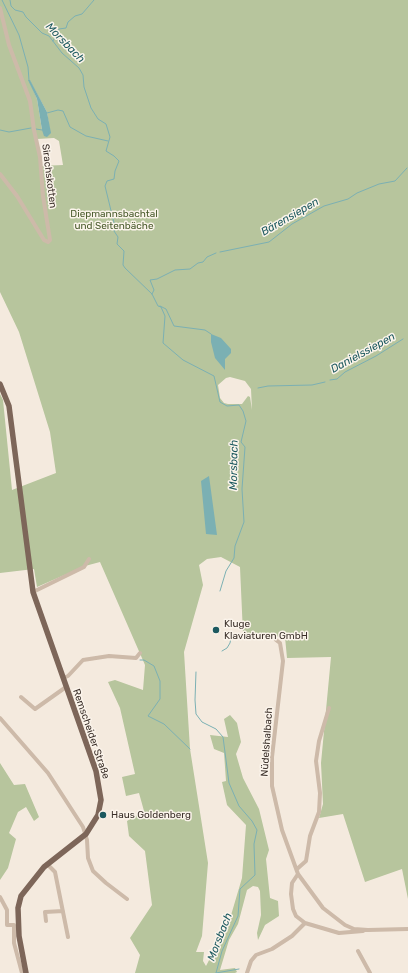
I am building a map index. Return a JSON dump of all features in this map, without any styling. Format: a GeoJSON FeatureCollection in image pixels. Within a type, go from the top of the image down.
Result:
{"type":"FeatureCollection","features":[{"type":"Feature","properties":{"kind":"main road","name":"Remscheider Straße"},"geometry":{"type":"LineString","coordinates":[[0,384],[6,398],[10,414],[33,592],[96,771],[101,791],[101,805],[98,815],[86,834],[47,864],[28,885],[19,901],[18,936],[26,973]]}},
{"type":"Feature","properties":{"kind":"street","name":"Sirachskotten"},"geometry":{"type":"LineString","coordinates":[[0,8],[10,45],[30,101],[40,157],[43,196],[50,240],[48,242],[44,240],[17,196],[0,174]]}},
{"type":"Feature","properties":{"kind":"street"},"geometry":{"type":"LineString","coordinates":[[33,592],[84,568],[89,559]]}},
{"type":"Feature","properties":{"kind":"street","name":"Nüdelshalbach"},"geometry":{"type":"LineString","coordinates":[[276,640],[280,643],[283,661],[272,757],[272,780],[282,830],[298,874],[316,900],[331,916],[349,927],[368,930],[408,929]]}},
{"type":"Feature","properties":{"kind":"street"},"geometry":{"type":"LineString","coordinates":[[63,678],[68,676],[83,660],[109,656],[136,658],[140,653]]}},
{"type":"Feature","properties":{"kind":"street"},"geometry":{"type":"LineString","coordinates":[[21,697],[34,708],[66,687]]}},
{"type":"Feature","properties":{"kind":"street"},"geometry":{"type":"LineString","coordinates":[[297,869],[306,861],[310,836],[318,812],[320,793],[316,761],[319,741],[329,708]]}},
{"type":"Feature","properties":{"kind":"street"},"geometry":{"type":"LineString","coordinates":[[0,718],[48,773],[80,822],[86,834],[88,858],[93,871],[127,899]]}},
{"type":"Feature","properties":{"kind":"street"},"geometry":{"type":"LineString","coordinates":[[47,864],[55,872],[68,937]]}},
{"type":"Feature","properties":{"kind":"street"},"geometry":{"type":"LineString","coordinates":[[298,874],[292,884],[291,898],[294,914],[305,923],[342,934],[368,930]]}},
{"type":"Feature","properties":{"kind":"street"},"geometry":{"type":"LineString","coordinates":[[0,897],[7,910],[7,925],[14,925],[14,943],[22,973]]}},
{"type":"Feature","properties":{"kind":"street"},"geometry":{"type":"LineString","coordinates":[[46,921],[45,912],[62,911]]}},
{"type":"Feature","properties":{"kind":"street"},"geometry":{"type":"LineString","coordinates":[[246,973],[251,961],[256,955],[272,949],[292,936],[305,923]]}},
{"type":"Feature","properties":{"kind":"street"},"geometry":{"type":"LineString","coordinates":[[358,951],[370,973]]}},
{"type":"Feature","properties":{"kind":"green space","name":"Diepmannsbachtal und Seitenbäche"},"geometry":{"type":"Polygon","coordinates":[[[0,0],[408,0],[408,899],[402,869],[365,882],[343,814],[319,818],[323,804],[321,763],[331,657],[287,658],[285,637],[243,634],[240,567],[221,557],[207,559],[199,565],[203,585],[184,652],[190,749],[208,863],[202,936],[196,952],[204,952],[203,961],[206,966],[229,922],[242,878],[246,825],[227,805],[222,782],[226,781],[224,753],[214,749],[210,735],[228,737],[224,719],[230,715],[237,723],[241,742],[236,754],[243,778],[259,809],[269,850],[266,859],[270,898],[278,901],[279,916],[265,925],[258,940],[257,933],[261,915],[260,891],[258,887],[253,886],[247,890],[238,924],[229,940],[220,970],[235,968],[237,972],[135,973],[140,955],[130,938],[152,905],[145,851],[129,836],[127,821],[144,811],[139,793],[126,796],[122,777],[135,774],[120,708],[108,682],[115,680],[143,690],[145,665],[100,562],[85,566],[37,587],[34,569],[0,573],[0,394],[3,400],[12,490],[56,473],[50,432],[19,332],[0,292],[0,0]],[[29,80],[37,99],[42,130],[50,132],[47,112],[29,80]],[[54,138],[37,139],[40,166],[63,165],[59,141],[54,138]],[[230,377],[226,378],[218,385],[220,398],[224,403],[242,404],[248,396],[250,397],[252,410],[251,389],[245,381],[230,377]]]}},
{"type":"Feature","properties":{"kind":"green space"},"geometry":{"type":"Polygon","coordinates":[[[0,763],[14,785],[25,784],[39,817],[34,821],[26,807],[18,812],[9,833],[16,839],[8,868],[0,880],[0,763]]]}},
{"type":"Feature","properties":{"kind":"water"},"geometry":{"type":"Polygon","coordinates":[[[28,80],[30,80],[47,112],[51,133],[47,137],[44,136],[42,130],[37,99],[28,80]]]}},
{"type":"Feature","properties":{"kind":"water"},"geometry":{"type":"Polygon","coordinates":[[[211,334],[221,338],[231,349],[231,353],[225,359],[225,370],[215,358],[211,342],[211,334]]]}},
{"type":"Feature","properties":{"kind":"water"},"geometry":{"type":"Polygon","coordinates":[[[209,476],[217,535],[206,534],[201,481],[209,476]]]}},
{"type":"Feature","properties":{"kind":"waterway"},"geometry":{"type":"LineString","coordinates":[[2,0],[19,35],[28,67],[29,80]]}},
{"type":"Feature","properties":{"kind":"waterway","name":"Morsbach"},"geometry":{"type":"LineString","coordinates":[[10,0],[11,6],[15,10],[23,12],[26,17],[42,33],[49,36],[62,53],[79,68],[83,75],[84,87],[91,108],[98,119],[106,124],[110,137],[106,151],[119,161],[114,179],[107,181],[105,186],[115,227],[114,231],[118,237],[117,244],[124,251],[123,265],[125,268],[152,294],[158,306],[161,307],[165,316],[163,343],[183,360],[214,376],[220,402],[227,406],[239,405],[243,411],[246,421],[241,442],[245,447],[242,489],[244,522],[235,546],[234,558],[226,571],[220,591]]}},
{"type":"Feature","properties":{"kind":"waterway"},"geometry":{"type":"LineString","coordinates":[[53,41],[59,29],[66,28],[68,22],[75,16],[82,14],[94,0]]}},
{"type":"Feature","properties":{"kind":"waterway"},"geometry":{"type":"LineString","coordinates":[[47,113],[58,110],[63,111],[70,127],[86,136],[108,141]]}},
{"type":"Feature","properties":{"kind":"waterway"},"geometry":{"type":"LineString","coordinates":[[0,130],[9,132],[31,128]]}},
{"type":"Feature","properties":{"kind":"waterway"},"geometry":{"type":"LineString","coordinates":[[36,129],[42,130]]}},
{"type":"Feature","properties":{"kind":"waterway","name":"Bärensiepen"},"geometry":{"type":"LineString","coordinates":[[220,252],[269,242],[292,224],[324,206],[348,199],[357,193],[379,184],[395,181],[407,168]]}},
{"type":"Feature","properties":{"kind":"waterway","name":"Bärensiepen"},"geometry":{"type":"LineString","coordinates":[[152,294],[154,290],[150,280],[157,279],[175,270],[190,269],[198,263],[203,262],[207,257],[216,253]]}},
{"type":"Feature","properties":{"kind":"waterway"},"geometry":{"type":"LineString","coordinates":[[160,306],[166,309],[174,326],[205,330],[211,334]]}},
{"type":"Feature","properties":{"kind":"waterway","name":"Danielssiepen"},"geometry":{"type":"LineString","coordinates":[[330,380],[337,379],[345,372],[376,356],[403,339]]}},
{"type":"Feature","properties":{"kind":"waterway","name":"Danielssiepen"},"geometry":{"type":"LineString","coordinates":[[258,388],[268,386],[312,385],[325,382]]}},
{"type":"Feature","properties":{"kind":"waterway","name":"Morsbach"},"geometry":{"type":"LineString","coordinates":[[222,651],[227,648],[230,643],[232,632]]}},
{"type":"Feature","properties":{"kind":"waterway"},"geometry":{"type":"LineString","coordinates":[[140,660],[144,660],[154,666],[160,681],[160,699],[148,716],[164,724],[190,749]]}},
{"type":"Feature","properties":{"kind":"waterway","name":"Morsbach"},"geometry":{"type":"LineString","coordinates":[[196,672],[196,714],[202,722],[216,729],[223,737],[229,783],[239,806],[252,821],[257,830],[254,844],[255,875],[240,889],[238,916],[222,951],[216,973]]}},
{"type":"Feature","properties":{"kind":"waterway"},"geometry":{"type":"LineString","coordinates":[[216,973],[239,969]]}},
{"type":"Feature","properties":{"kind":"place","name":"Kluge Klaviaturen GmbH"},"geometry":{"type":"Point","coordinates":[216,630]}},
{"type":"Feature","properties":{"kind":"place","name":"Haus Goldenberg"},"geometry":{"type":"Point","coordinates":[103,815]}}]}
